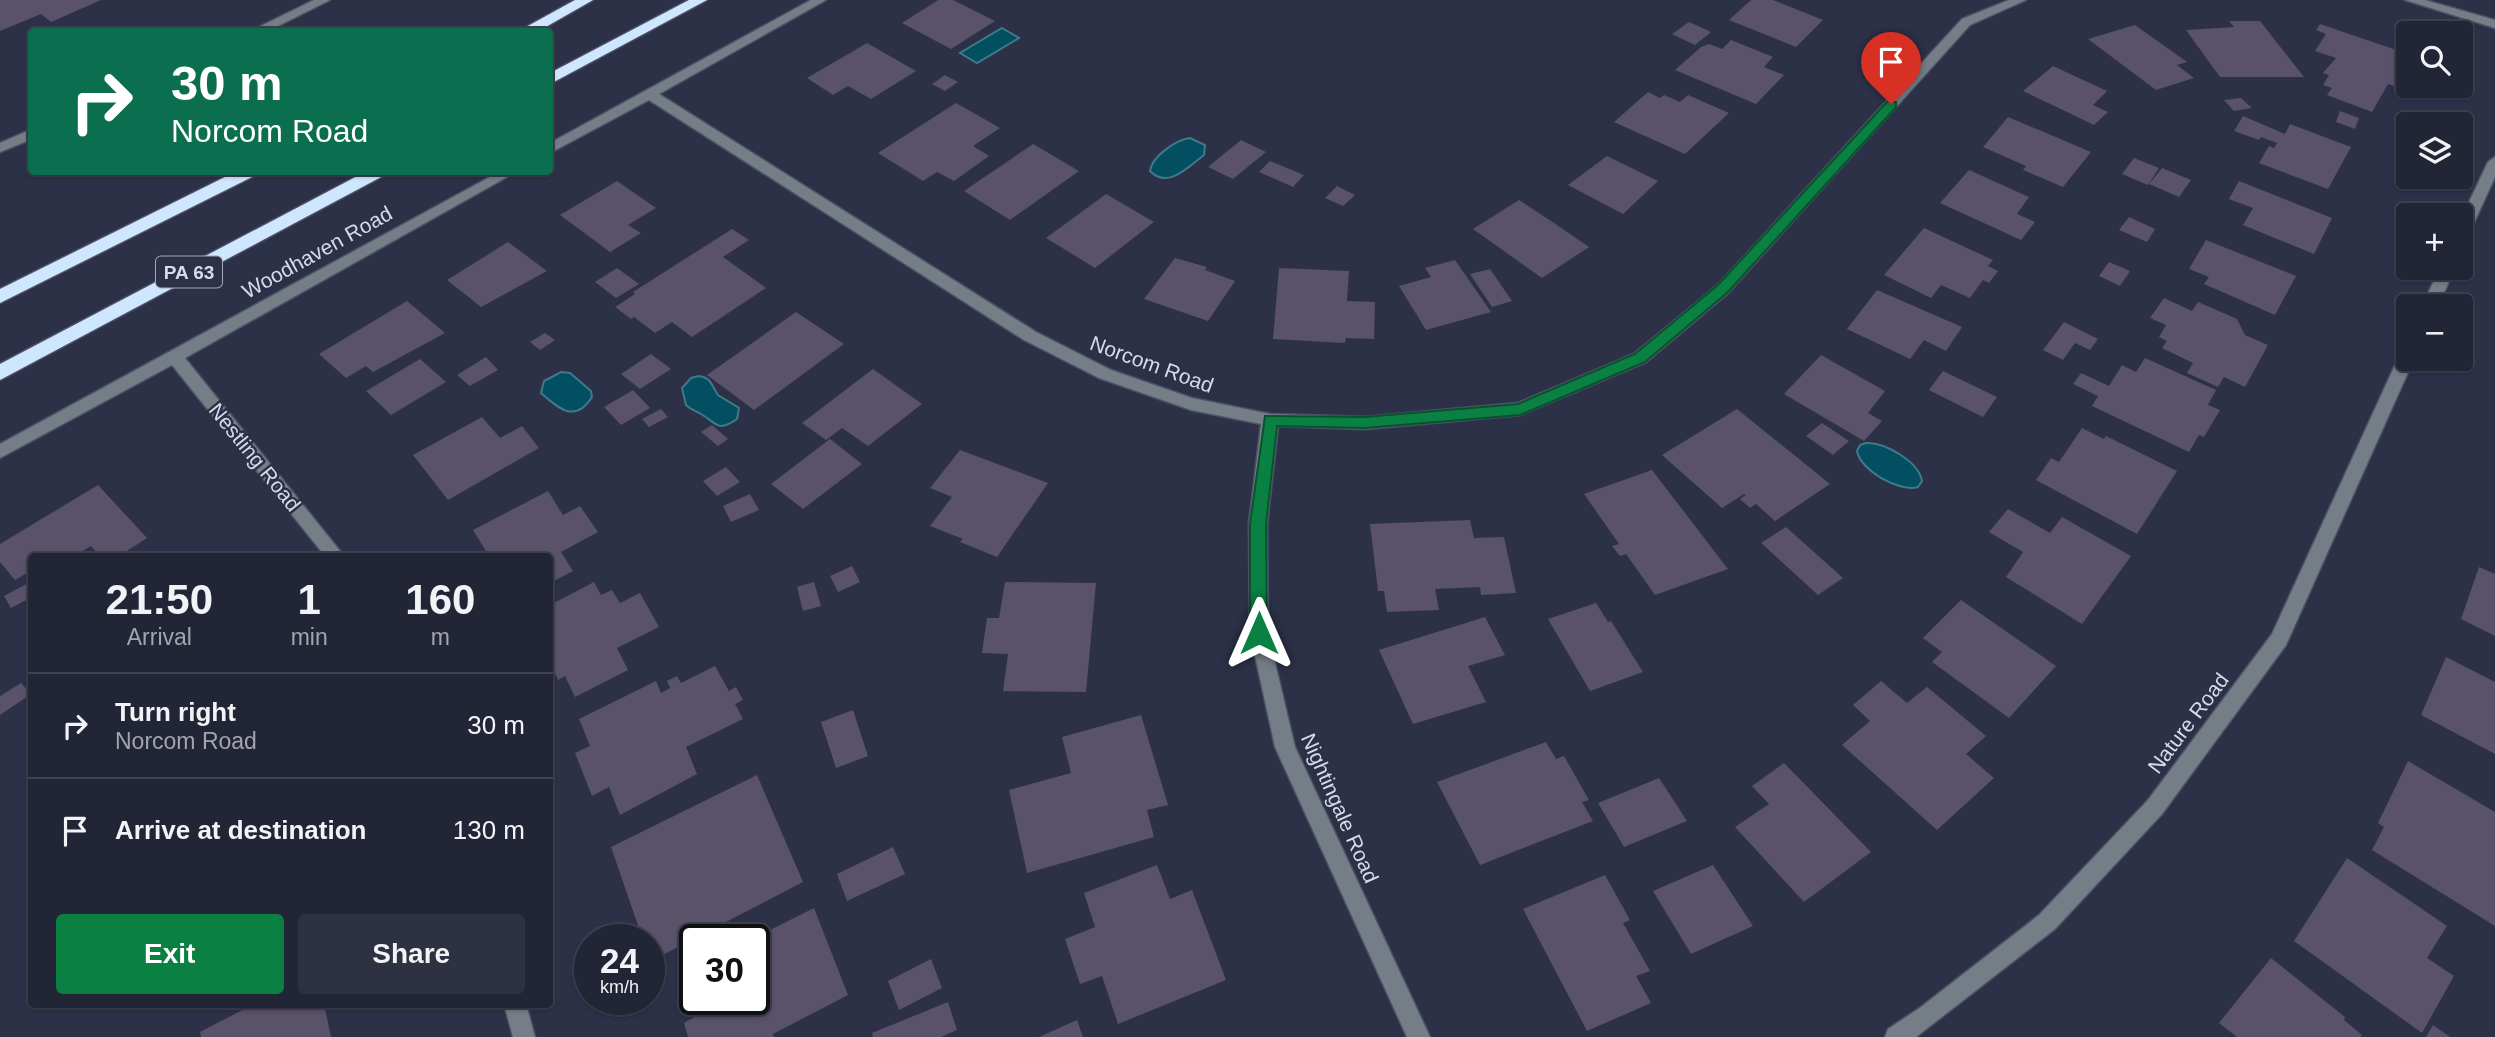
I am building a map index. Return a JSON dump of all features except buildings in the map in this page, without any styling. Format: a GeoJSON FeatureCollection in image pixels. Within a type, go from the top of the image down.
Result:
{"type":"FeatureCollection","features":[{"type":"Feature","properties":{"kind":"highway"},"geometry":{"type":"LineString","coordinates":[[532,28],[586,0]]}},
{"type":"Feature","properties":{"kind":"highway"},"geometry":{"type":"LineString","coordinates":[[553,77],[700,0]]}},
{"type":"Feature","properties":{"kind":"highway"},"geometry":{"type":"LineString","coordinates":[[0,297],[242,175]]}},
{"type":"Feature","properties":{"kind":"highway","name":"Woodhaven Road"},"geometry":{"type":"LineString","coordinates":[[0,373],[371,175]]}},
{"type":"Feature","properties":{"kind":"street"},"geometry":{"type":"LineString","coordinates":[[264,28],[324,0]]}},
{"type":"Feature","properties":{"kind":"street"},"geometry":{"type":"LineString","coordinates":[[553,147],[820,0]]}},
{"type":"Feature","properties":{"kind":"street","name":"Norcom Road"},"geometry":{"type":"LineString","coordinates":[[649,94],[1030,336],[1105,374],[1191,404],[1270,420],[1365,423],[1520,410],[1640,358],[1723,289],[1966,22],[2020,0]]}},
{"type":"Feature","properties":{"kind":"street"},"geometry":{"type":"LineString","coordinates":[[2411,0],[2495,24]]}},
{"type":"Feature","properties":{"kind":"street"},"geometry":{"type":"LineString","coordinates":[[0,148],[28,135]]}},
{"type":"Feature","properties":{"kind":"street"},"geometry":{"type":"LineString","coordinates":[[2473,210],[2495,162]]}},
{"type":"Feature","properties":{"kind":"street","name":"Woodhaven Road"},"geometry":{"type":"LineString","coordinates":[[0,452],[504,175]]}},
{"type":"Feature","properties":{"kind":"street","name":"Nestling Road"},"geometry":{"type":"LineString","coordinates":[[175,357],[333,553]]}},
{"type":"Feature","properties":{"kind":"street","name":"Nature Road"},"geometry":{"type":"LineString","coordinates":[[1896,1037],[1929,1015],[2047,922],[2163,796],[2279,639],[2400,371]]}},
{"type":"Feature","properties":{"kind":"street","name":"Nightingale Road"},"geometry":{"type":"LineString","coordinates":[[1270,420],[1258,524],[1259,633],[1285,747],[1419,1037]]}},
{"type":"Feature","properties":{"kind":"street"},"geometry":{"type":"LineString","coordinates":[[516,1008],[524,1037]]}},
{"type":"Feature","properties":{"kind":"water"},"geometry":{"type":"Polygon","coordinates":[[[1002,28],[1019,38],[977,63],[960,53],[1002,28]]]}},
{"type":"Feature","properties":{"kind":"water"},"geometry":{"type":"Polygon","coordinates":[[[1190,138],[1205,145],[1204,155],[1171,177],[1157,176],[1150,171],[1155,160],[1166,150],[1190,138]]]}},
{"type":"Feature","properties":{"kind":"water"},"geometry":{"type":"Polygon","coordinates":[[[561,372],[570,373],[591,391],[592,397],[579,410],[566,411],[541,393],[544,381],[561,372]]]}},
{"type":"Feature","properties":{"kind":"water"},"geometry":{"type":"Polygon","coordinates":[[[699,376],[709,380],[718,395],[739,408],[737,419],[721,426],[686,405],[682,388],[691,378],[699,376]]]}},
{"type":"Feature","properties":{"kind":"water"},"geometry":{"type":"Polygon","coordinates":[[[1866,443],[1882,446],[1908,460],[1920,474],[1922,481],[1918,487],[1901,487],[1873,472],[1865,465],[1857,451],[1860,445],[1866,443]]]}},
{"type":"Feature","properties":{"kind":"route"},"geometry":{"type":"LineString","coordinates":[[1259,633],[1258,524],[1270,420],[1365,423],[1520,410],[1640,358],[1723,289],[1891,104]]}}]}
